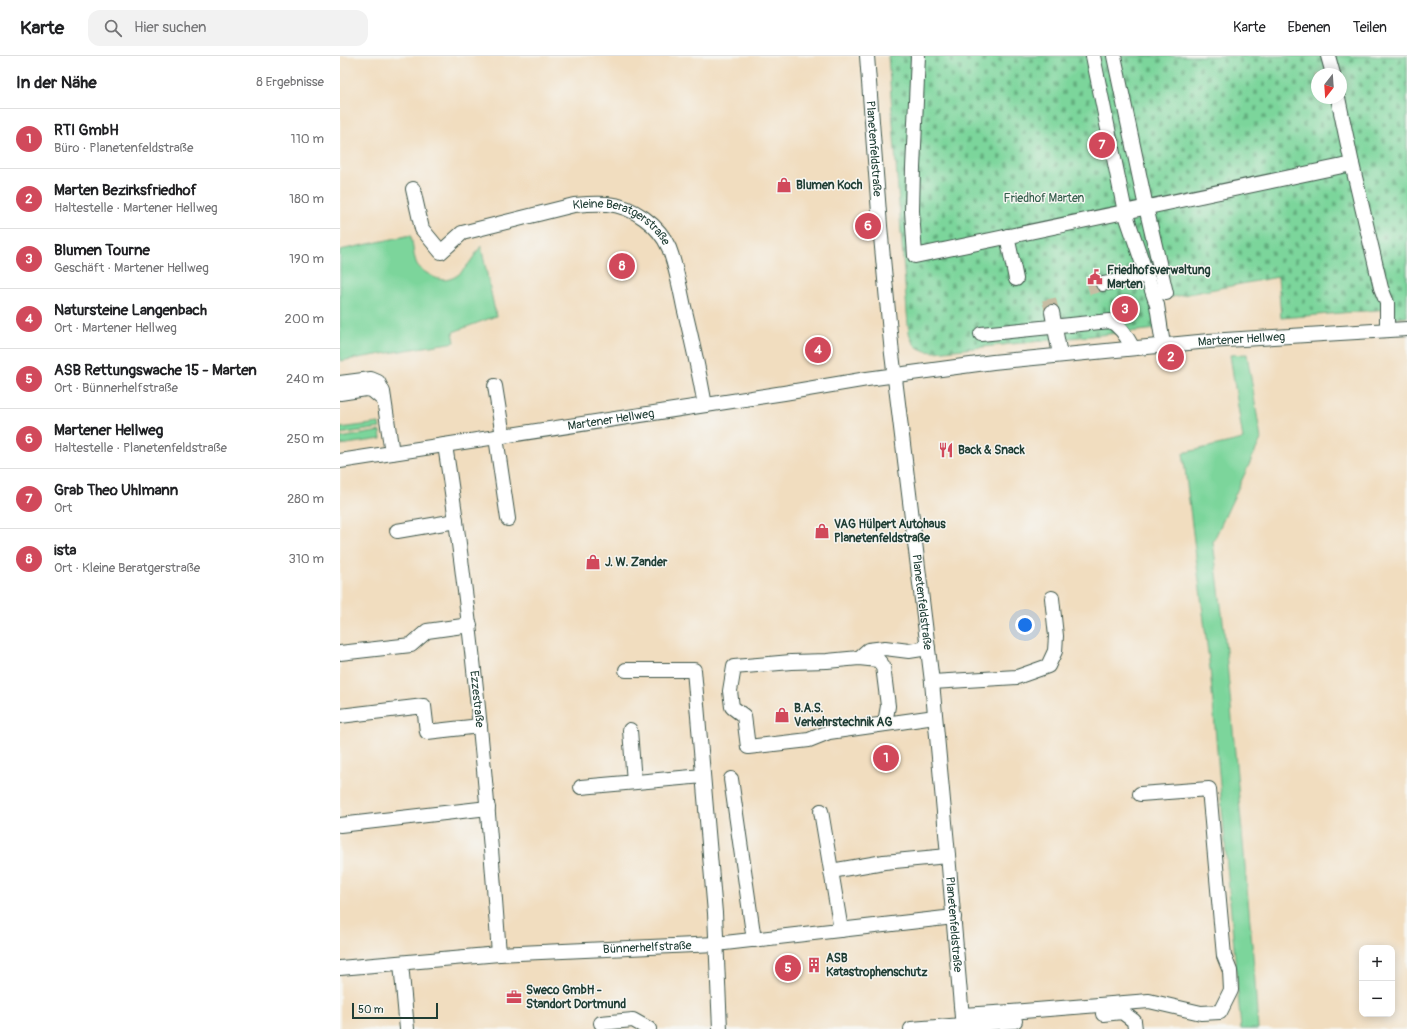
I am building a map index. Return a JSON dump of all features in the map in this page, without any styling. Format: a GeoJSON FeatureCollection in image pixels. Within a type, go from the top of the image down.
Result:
{"type":"FeatureCollection","features":[{"type":"Feature","properties":{"kind":"street","name":"Planetenfeldstraße"},"geometry":{"type":"LineString","coordinates":[[867,56],[880,226],[895,376],[932,682],[954,917],[962,1023]]}},
{"type":"Feature","properties":{"kind":"street"},"geometry":{"type":"LineString","coordinates":[[918,56],[912,211],[915,256],[1352,164]]}},
{"type":"Feature","properties":{"kind":"street"},"geometry":{"type":"LineString","coordinates":[[1093,56],[1126,212],[1157,305],[1163,345]]}},
{"type":"Feature","properties":{"kind":"street"},"geometry":{"type":"LineString","coordinates":[[1114,56],[1166,293]]}},
{"type":"Feature","properties":{"kind":"street"},"geometry":{"type":"LineString","coordinates":[[1328,56],[1331,68]]}},
{"type":"Feature","properties":{"kind":"street"},"geometry":{"type":"LineString","coordinates":[[1339,104],[1381,288],[1387,303],[1387,330]]}},
{"type":"Feature","properties":{"kind":"street","name":"Kleine Beratgerstraße"},"geometry":{"type":"LineString","coordinates":[[413,189],[422,229],[441,252],[462,233],[574,205],[608,204],[622,207],[636,213],[655,228],[664,238],[669,249],[681,293],[705,405]]}},
{"type":"Feature","properties":{"kind":"street"},"geometry":{"type":"LineString","coordinates":[[1007,236],[1016,279]]}},
{"type":"Feature","properties":{"kind":"street"},"geometry":{"type":"LineString","coordinates":[[1103,284],[1147,276]]}},
{"type":"Feature","properties":{"kind":"street"},"geometry":{"type":"LineString","coordinates":[[1052,312],[1056,326],[1060,355]]}},
{"type":"Feature","properties":{"kind":"street"},"geometry":{"type":"LineString","coordinates":[[981,334],[1110,321],[1115,323],[1133,348]]}},
{"type":"Feature","properties":{"kind":"street","name":"Martener Hellweg"},"geometry":{"type":"LineString","coordinates":[[340,461],[867,379],[993,362],[1208,341],[1407,329]]}},
{"type":"Feature","properties":{"kind":"street"},"geometry":{"type":"LineString","coordinates":[[340,383],[371,379],[378,382],[383,396],[392,453]]}},
{"type":"Feature","properties":{"kind":"street"},"geometry":{"type":"LineString","coordinates":[[495,386],[508,519]]}},
{"type":"Feature","properties":{"kind":"street"},"geometry":{"type":"LineString","coordinates":[[340,393],[366,389],[372,390],[383,396]]}},
{"type":"Feature","properties":{"kind":"street"},"geometry":{"type":"LineString","coordinates":[[340,402],[383,396]]}},
{"type":"Feature","properties":{"kind":"street","name":"Ezzestraße"},"geometry":{"type":"LineString","coordinates":[[445,445],[470,625],[488,808],[499,954]]}},
{"type":"Feature","properties":{"kind":"street"},"geometry":{"type":"LineString","coordinates":[[397,532],[456,521]]}},
{"type":"Feature","properties":{"kind":"street"},"geometry":{"type":"LineString","coordinates":[[932,682],[1018,677],[1048,666],[1055,651],[1056,636],[1052,598]]}},
{"type":"Feature","properties":{"kind":"street"},"geometry":{"type":"LineString","coordinates":[[340,653],[411,645],[427,631],[470,625]]}},
{"type":"Feature","properties":{"kind":"street"},"geometry":{"type":"LineString","coordinates":[[859,658],[868,650],[885,648],[909,651],[928,648]]}},
{"type":"Feature","properties":{"kind":"street"},"geometry":{"type":"LineString","coordinates":[[886,723],[888,706],[883,666],[878,660],[859,658],[734,667],[730,691],[732,707],[744,716],[748,747],[809,740],[829,732],[935,717]]}},
{"type":"Feature","properties":{"kind":"street"},"geometry":{"type":"LineString","coordinates":[[626,670],[694,670],[716,944],[720,1029]]}},
{"type":"Feature","properties":{"kind":"street"},"geometry":{"type":"LineString","coordinates":[[340,716],[424,706],[427,732],[480,726]]}},
{"type":"Feature","properties":{"kind":"street"},"geometry":{"type":"LineString","coordinates":[[630,730],[634,782]]}},
{"type":"Feature","properties":{"kind":"street"},"geometry":{"type":"LineString","coordinates":[[581,787],[703,776]]}},
{"type":"Feature","properties":{"kind":"street"},"geometry":{"type":"LineString","coordinates":[[731,779],[754,940]]}},
{"type":"Feature","properties":{"kind":"street"},"geometry":{"type":"LineString","coordinates":[[962,1023],[1011,1012],[1149,1001],[1201,1013],[1220,1012],[1231,990],[1230,971],[1224,956],[1209,789],[1140,794]]}},
{"type":"Feature","properties":{"kind":"street"},"geometry":{"type":"LineString","coordinates":[[340,825],[488,808]]}},
{"type":"Feature","properties":{"kind":"street"},"geometry":{"type":"LineString","coordinates":[[821,811],[841,930]]}},
{"type":"Feature","properties":{"kind":"street"},"geometry":{"type":"LineString","coordinates":[[831,871],[884,862],[948,856]]}},
{"type":"Feature","properties":{"kind":"street","name":"Bünnerhelfstraße"},"geometry":{"type":"LineString","coordinates":[[340,968],[499,954],[716,944],[954,917]]}},
{"type":"Feature","properties":{"kind":"street"},"geometry":{"type":"LineString","coordinates":[[401,963],[407,1029]]}},
{"type":"Feature","properties":{"kind":"street"},"geometry":{"type":"LineString","coordinates":[[912,1029],[962,1023],[1122,1012],[1134,1021],[1135,1029]]}},
{"type":"Feature","properties":{"kind":"street"},"geometry":{"type":"LineString","coordinates":[[601,1023],[633,1020],[649,1029]]}},
{"type":"Feature","properties":{"kind":"green space","name":"Friedhof Marten"},"geometry":{"type":"Polygon","coordinates":[[[888,56],[1407,56],[1407,317],[1398,318],[1393,316],[1389,309],[1281,318],[1278,277],[1162,299],[1167,328],[935,352],[926,351],[914,344],[911,340],[908,327],[888,56]]]}},
{"type":"Feature","properties":{"kind":"green space"},"geometry":{"type":"Polygon","coordinates":[[[411,235],[414,256],[417,264],[424,271],[439,279],[447,280],[460,273],[481,246],[496,316],[453,332],[455,342],[340,361],[340,250],[411,235]]]}},
{"type":"Feature","properties":{"kind":"green space"},"geometry":{"type":"Polygon","coordinates":[[[1247,354],[1261,439],[1213,542],[1224,629],[1254,967],[1258,1029],[1241,1029],[1210,669],[1183,453],[1243,439],[1230,355],[1247,354]]]}},
{"type":"Feature","properties":{"kind":"green space"},"geometry":{"type":"Polygon","coordinates":[[[379,423],[380,428],[340,434],[340,428],[379,423]]]}},
{"type":"Feature","properties":{"kind":"green space"},"geometry":{"type":"Polygon","coordinates":[[[380,431],[381,439],[340,445],[340,438],[380,431]]]}},
{"type":"Feature","properties":{"kind":"tunnel"},"geometry":{"type":"LineString","coordinates":[[1088,288],[1103,284]]}},
{"type":"Feature","properties":{"kind":"tunnel"},"geometry":{"type":"LineString","coordinates":[[1049,299],[1052,312]]}},
{"type":"Feature","properties":{"kind":"place","name":"Grab Theo Uhlmann"},"geometry":{"type":"Point","coordinates":[1102,145]}},
{"type":"Feature","properties":{"kind":"place","name":"Blumen Koch"},"geometry":{"type":"Point","coordinates":[784,185]}},
{"type":"Feature","properties":{"kind":"place","name":"Martener Hellweg"},"geometry":{"type":"Point","coordinates":[868,226]}},
{"type":"Feature","properties":{"kind":"place","name":"ista"},"geometry":{"type":"Point","coordinates":[622,266]}},
{"type":"Feature","properties":{"kind":"place","name":"Friedhofsverwaltung Marten"},"geometry":{"type":"Point","coordinates":[1095,277]}},
{"type":"Feature","properties":{"kind":"place","name":"Blumen Tourne"},"geometry":{"type":"Point","coordinates":[1125,309]}},
{"type":"Feature","properties":{"kind":"place","name":"Natursteine Langenbach"},"geometry":{"type":"Point","coordinates":[818,350]}},
{"type":"Feature","properties":{"kind":"place","name":"Marten Bezirksfriedhof"},"geometry":{"type":"Point","coordinates":[1171,357]}},
{"type":"Feature","properties":{"kind":"place","name":"Back & Snack"},"geometry":{"type":"Point","coordinates":[946,450]}},
{"type":"Feature","properties":{"kind":"place","name":"VAG Hülpert Autohaus Planetenfeldstraße"},"geometry":{"type":"Point","coordinates":[822,531]}},
{"type":"Feature","properties":{"kind":"place","name":"J. W. Zander"},"geometry":{"type":"Point","coordinates":[593,562]}},
{"type":"Feature","properties":{"kind":"place","name":"B.A.S. Verkehrstechnik AG"},"geometry":{"type":"Point","coordinates":[782,715]}},
{"type":"Feature","properties":{"kind":"place","name":"RTI GmbH"},"geometry":{"type":"Point","coordinates":[886,758]}},
{"type":"Feature","properties":{"kind":"place","name":"ASB Katastrophenschutz"},"geometry":{"type":"Point","coordinates":[814,965]}},
{"type":"Feature","properties":{"kind":"place","name":"ASB Rettungswache 15 - Marten"},"geometry":{"type":"Point","coordinates":[788,968]}},
{"type":"Feature","properties":{"kind":"place","name":"Sweco GmbH - Standort Dortmund"},"geometry":{"type":"Point","coordinates":[514,997]}}]}
